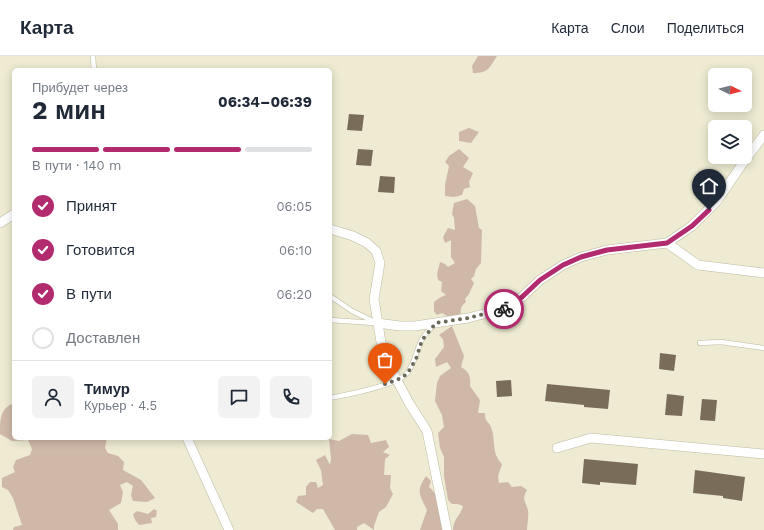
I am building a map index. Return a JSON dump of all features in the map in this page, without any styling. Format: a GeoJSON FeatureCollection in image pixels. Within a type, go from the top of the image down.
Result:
{"type":"FeatureCollection","features":[{"type":"Feature","properties":{"kind":"street"},"geometry":{"type":"LineString","coordinates":[[377,323],[415,326],[468,318],[503,309],[522,297],[540,280],[563,265],[581,257],[607,250],[667,243],[692,226],[717,201],[764,135]]}},
{"type":"Feature","properties":{"kind":"street"},"geometry":{"type":"LineString","coordinates":[[2,222],[12,215]]}},
{"type":"Feature","properties":{"kind":"street"},"geometry":{"type":"LineString","coordinates":[[332,230],[353,236],[367,243],[376,251],[380,263],[374,299],[381,342],[388,364],[409,403],[427,431],[447,530]]}},
{"type":"Feature","properties":{"kind":"street"},"geometry":{"type":"LineString","coordinates":[[667,243],[698,265],[764,272]]}},
{"type":"Feature","properties":{"kind":"street"},"geometry":{"type":"LineString","coordinates":[[557,448],[591,438],[764,454]]}},
{"type":"Feature","properties":{"kind":"street"},"geometry":{"type":"LineString","coordinates":[[188,440],[229,530]]}},
{"type":"Feature","properties":{"kind":"lane"},"geometry":{"type":"LineString","coordinates":[[93,56],[94,68]]}},
{"type":"Feature","properties":{"kind":"lane"},"geometry":{"type":"LineString","coordinates":[[0,229],[2,222]]}},
{"type":"Feature","properties":{"kind":"lane"},"geometry":{"type":"LineString","coordinates":[[332,297],[352,311],[377,323]]}},
{"type":"Feature","properties":{"kind":"lane"},"geometry":{"type":"LineString","coordinates":[[332,320],[377,323]]}},
{"type":"Feature","properties":{"kind":"lane"},"geometry":{"type":"LineString","coordinates":[[332,398],[361,392],[397,380],[407,374],[416,359],[422,340],[436,323]]}},
{"type":"Feature","properties":{"kind":"lane"},"geometry":{"type":"LineString","coordinates":[[700,343],[721,342],[764,348]]}},
{"type":"Feature","properties":{"kind":"shaded area"},"geometry":{"type":"Polygon","coordinates":[[[478,56],[497,56],[486,71],[473,73],[472,66],[478,56]]]}},
{"type":"Feature","properties":{"kind":"shaded area"},"geometry":{"type":"Polygon","coordinates":[[[469,128],[479,132],[471,143],[459,141],[459,132],[469,128]]]}},
{"type":"Feature","properties":{"kind":"shaded area"},"geometry":{"type":"Polygon","coordinates":[[[459,149],[469,158],[463,167],[473,173],[469,182],[470,187],[464,189],[462,195],[454,197],[445,196],[445,185],[449,166],[445,162],[449,156],[459,149]]]}},
{"type":"Feature","properties":{"kind":"shaded area"},"geometry":{"type":"Polygon","coordinates":[[[467,199],[475,206],[479,228],[482,230],[481,263],[471,279],[474,283],[465,299],[466,302],[463,304],[461,313],[456,317],[449,317],[442,313],[437,315],[434,311],[434,302],[446,295],[441,291],[442,282],[438,280],[437,274],[440,262],[448,267],[455,263],[451,257],[451,240],[445,243],[443,237],[448,228],[455,230],[454,218],[452,214],[454,203],[467,199]]]}},
{"type":"Feature","properties":{"kind":"shaded area"},"geometry":{"type":"Polygon","coordinates":[[[452,326],[464,356],[461,367],[469,375],[470,386],[480,400],[478,413],[485,413],[486,420],[491,427],[496,455],[502,464],[498,476],[499,483],[508,482],[512,487],[521,486],[527,490],[524,499],[528,513],[527,530],[453,530],[454,523],[463,506],[452,504],[448,500],[444,476],[444,457],[440,448],[438,433],[444,427],[442,415],[435,401],[437,383],[440,376],[451,368],[447,362],[436,367],[435,359],[444,347],[443,339],[439,335],[452,326]]]}},
{"type":"Feature","properties":{"kind":"shaded area"},"geometry":{"type":"Polygon","coordinates":[[[12,404],[12,440],[28,440],[12,441],[0,434],[3,411],[12,404]]]}},
{"type":"Feature","properties":{"kind":"shaded area"},"geometry":{"type":"Polygon","coordinates":[[[352,434],[368,435],[371,443],[386,440],[389,447],[383,452],[390,455],[385,459],[384,475],[391,475],[390,488],[393,494],[386,507],[379,512],[374,530],[364,523],[357,527],[357,530],[335,530],[323,509],[317,509],[313,513],[296,502],[298,496],[306,495],[306,487],[310,482],[316,482],[318,488],[323,485],[321,470],[316,460],[325,455],[330,465],[331,459],[329,440],[339,441],[352,434]]]}},
{"type":"Feature","properties":{"kind":"shaded area"},"geometry":{"type":"Polygon","coordinates":[[[28,440],[107,440],[105,448],[108,453],[118,456],[124,462],[123,470],[141,480],[155,498],[147,502],[133,501],[131,495],[133,486],[127,482],[120,485],[123,492],[121,503],[109,510],[118,524],[118,530],[13,530],[14,527],[22,525],[13,498],[8,490],[2,487],[2,478],[15,472],[13,467],[16,460],[30,455],[32,449],[28,440]]]}},
{"type":"Feature","properties":{"kind":"shaded area"},"geometry":{"type":"Polygon","coordinates":[[[426,476],[431,481],[429,487],[433,491],[438,501],[441,512],[442,530],[420,530],[427,510],[420,493],[421,485],[426,476]]]}},
{"type":"Feature","properties":{"kind":"shaded area"},"geometry":{"type":"Polygon","coordinates":[[[154,509],[157,511],[156,517],[151,518],[152,523],[139,525],[135,520],[133,514],[137,511],[148,514],[154,509]]]}},
{"type":"Feature","properties":{"kind":"building"},"geometry":{"type":"Polygon","coordinates":[[[349,114],[364,115],[362,131],[347,130],[349,114]]]}},
{"type":"Feature","properties":{"kind":"building"},"geometry":{"type":"Polygon","coordinates":[[[358,149],[373,150],[371,166],[356,165],[358,149]]]}},
{"type":"Feature","properties":{"kind":"building"},"geometry":{"type":"Polygon","coordinates":[[[380,176],[395,177],[394,193],[378,192],[380,176]]]}},
{"type":"Feature","properties":{"kind":"building"},"geometry":{"type":"Polygon","coordinates":[[[660,353],[676,355],[674,371],[659,369],[660,353]]]}},
{"type":"Feature","properties":{"kind":"building"},"geometry":{"type":"Polygon","coordinates":[[[511,380],[512,396],[497,397],[496,381],[511,380]]]}},
{"type":"Feature","properties":{"kind":"building"},"geometry":{"type":"Polygon","coordinates":[[[547,384],[610,390],[608,409],[545,401],[547,384]]]}},
{"type":"Feature","properties":{"kind":"building"},"geometry":{"type":"Polygon","coordinates":[[[667,394],[684,396],[682,416],[665,415],[667,394]]]}},
{"type":"Feature","properties":{"kind":"building"},"geometry":{"type":"Polygon","coordinates":[[[702,399],[717,400],[715,421],[700,420],[702,399]]]}},
{"type":"Feature","properties":{"kind":"building"},"geometry":{"type":"Polygon","coordinates":[[[584,459],[638,464],[636,485],[600,482],[600,485],[582,483],[584,459]]]}},
{"type":"Feature","properties":{"kind":"building"},"geometry":{"type":"Polygon","coordinates":[[[695,470],[745,477],[742,501],[723,498],[723,496],[693,493],[695,470]]]}},
{"type":"Feature","properties":{"kind":"way so far"},"geometry":{"type":"LineString","coordinates":[[385,384],[397,380],[407,374],[416,359],[422,340],[436,323],[468,318],[504,309]]}},
{"type":"Feature","properties":{"kind":"route"},"geometry":{"type":"LineString","coordinates":[[504,309],[522,297],[540,280],[563,265],[581,257],[607,250],[667,243],[692,226],[709,210]]}}]}
